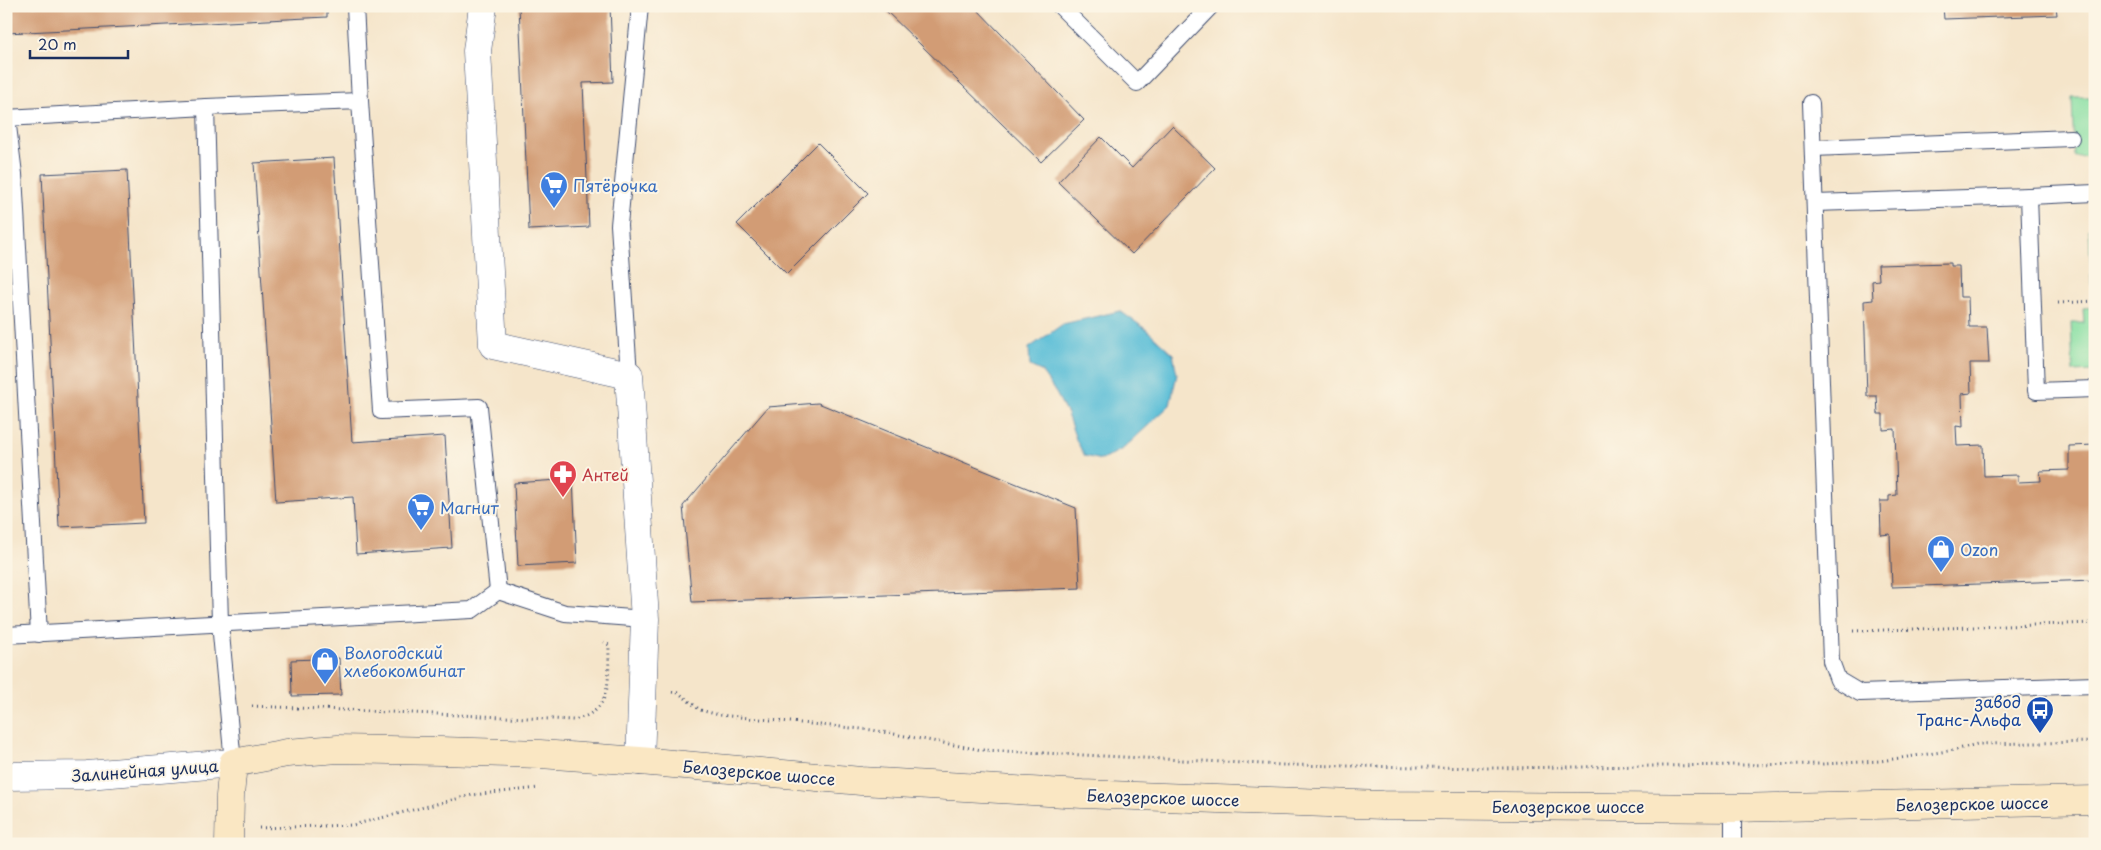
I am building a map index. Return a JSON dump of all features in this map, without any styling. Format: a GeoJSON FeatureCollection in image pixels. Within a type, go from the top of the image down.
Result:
{"type":"FeatureCollection","features":[{"type":"Feature","properties":{"kind":"main road","name":"Белозерское шоссе"},"geometry":{"type":"LineString","coordinates":[[233,764],[287,753],[338,749],[540,754],[861,781],[1092,794],[1383,805],[1733,808],[2095,800]]}},
{"type":"Feature","properties":{"kind":"main road","name":"Залинейная улица"},"geometry":{"type":"LineString","coordinates":[[229,837],[233,764]]}},
{"type":"Feature","properties":{"kind":"street"},"geometry":{"type":"LineString","coordinates":[[483,6],[477,51],[493,345],[629,375],[646,619],[640,761]]}},
{"type":"Feature","properties":{"kind":"street","name":"Залинейная улица"},"geometry":{"type":"LineString","coordinates":[[6,776],[87,775],[233,764]]}},
{"type":"Feature","properties":{"kind":"lane"},"geometry":{"type":"LineString","coordinates":[[355,6],[381,411],[479,407],[498,591]]}},
{"type":"Feature","properties":{"kind":"lane"},"geometry":{"type":"LineString","coordinates":[[629,375],[618,226],[640,6]]}},
{"type":"Feature","properties":{"kind":"lane"},"geometry":{"type":"LineString","coordinates":[[1060,6],[1137,84],[1211,6]]}},
{"type":"Feature","properties":{"kind":"lane"},"geometry":{"type":"LineString","coordinates":[[39,634],[14,174],[7,118],[360,100]]}},
{"type":"Feature","properties":{"kind":"lane"},"geometry":{"type":"LineString","coordinates":[[1811,103],[1831,661],[1838,680],[1860,693],[2095,685]]}},
{"type":"Feature","properties":{"kind":"lane"},"geometry":{"type":"LineString","coordinates":[[206,107],[220,623],[233,764]]}},
{"type":"Feature","properties":{"kind":"lane"},"geometry":{"type":"LineString","coordinates":[[1813,148],[2071,138]]}},
{"type":"Feature","properties":{"kind":"lane"},"geometry":{"type":"LineString","coordinates":[[1814,203],[2095,193]]}},
{"type":"Feature","properties":{"kind":"lane"},"geometry":{"type":"LineString","coordinates":[[2028,196],[2036,391],[2095,389]]}},
{"type":"Feature","properties":{"kind":"lane"},"geometry":{"type":"LineString","coordinates":[[498,591],[564,613],[646,619]]}},
{"type":"Feature","properties":{"kind":"lane"},"geometry":{"type":"LineString","coordinates":[[6,635],[472,610],[498,591]]}},
{"type":"Feature","properties":{"kind":"lane"},"geometry":{"type":"LineString","coordinates":[[1733,808],[1733,844]]}},
{"type":"Feature","properties":{"kind":"path"},"geometry":{"type":"LineString","coordinates":[[2032,304],[2095,301]]}},
{"type":"Feature","properties":{"kind":"path"},"geometry":{"type":"LineString","coordinates":[[1830,632],[2095,623]]}},
{"type":"Feature","properties":{"kind":"path"},"geometry":{"type":"LineString","coordinates":[[229,705],[573,720],[585,718],[602,703],[608,690],[609,645],[601,640]]}},
{"type":"Feature","properties":{"kind":"path"},"geometry":{"type":"LineString","coordinates":[[670,692],[679,693],[700,710],[719,715],[872,730],[982,750],[1281,765],[1494,768],[1823,764],[1880,761],[1955,750],[1977,744],[2095,742]]}},
{"type":"Feature","properties":{"kind":"path"},"geometry":{"type":"LineString","coordinates":[[229,837],[353,825],[472,795],[539,788]]}},
{"type":"Feature","properties":{"kind":"green space"},"geometry":{"type":"Polygon","coordinates":[[[2072,97],[2095,97],[2095,156],[2074,157],[2072,97]]]}},
{"type":"Feature","properties":{"kind":"green space"},"geometry":{"type":"Polygon","coordinates":[[[2089,228],[2095,228],[2095,298],[2092,298],[2089,228]]]}},
{"type":"Feature","properties":{"kind":"green space"},"geometry":{"type":"Polygon","coordinates":[[[2095,307],[2095,371],[2073,372],[2071,323],[2084,323],[2083,308],[2095,307]]]}},
{"type":"Feature","properties":{"kind":"water"},"geometry":{"type":"Polygon","coordinates":[[[1120,311],[1147,330],[1173,354],[1177,374],[1170,405],[1124,448],[1102,460],[1085,456],[1056,393],[1041,371],[1030,366],[1029,348],[1063,324],[1120,311]]]}},
{"type":"Feature","properties":{"kind":"building"},"geometry":{"type":"Polygon","coordinates":[[[6,6],[327,6],[327,17],[6,33],[6,6]]]}},
{"type":"Feature","properties":{"kind":"building"},"geometry":{"type":"Polygon","coordinates":[[[519,6],[610,6],[613,82],[583,83],[589,227],[529,230],[519,6]]]}},
{"type":"Feature","properties":{"kind":"building"},"geometry":{"type":"Polygon","coordinates":[[[881,6],[974,6],[1084,120],[1041,162],[881,6]]]}},
{"type":"Feature","properties":{"kind":"building"},"geometry":{"type":"Polygon","coordinates":[[[1943,6],[2056,6],[2057,15],[1944,19],[1943,6]]]}},
{"type":"Feature","properties":{"kind":"building"},"geometry":{"type":"Polygon","coordinates":[[[1172,126],[1215,168],[1132,254],[1058,182],[1101,137],[1132,168],[1172,126]]]}},
{"type":"Feature","properties":{"kind":"building"},"geometry":{"type":"Polygon","coordinates":[[[818,143],[868,193],[787,274],[737,224],[818,143]]]}},
{"type":"Feature","properties":{"kind":"building"},"geometry":{"type":"Polygon","coordinates":[[[334,158],[352,442],[445,436],[452,548],[356,554],[353,497],[276,502],[254,163],[334,158]]]}},
{"type":"Feature","properties":{"kind":"building"},"geometry":{"type":"Polygon","coordinates":[[[127,170],[144,523],[59,527],[42,174],[127,170]]]}},
{"type":"Feature","properties":{"kind":"building"},"geometry":{"type":"Polygon","coordinates":[[[1950,263],[1950,266],[1959,266],[1960,297],[1968,297],[1969,327],[1987,327],[1989,363],[1970,363],[1971,393],[1962,394],[1963,427],[1956,426],[1957,446],[1983,445],[1984,476],[2018,475],[2018,482],[2041,481],[2040,471],[2069,470],[2069,446],[2095,445],[2095,580],[1892,587],[1890,534],[1881,535],[1880,501],[1889,501],[1889,496],[1897,495],[1895,429],[1883,430],[1883,414],[1878,414],[1877,396],[1867,396],[1864,301],[1873,300],[1872,281],[1879,280],[1878,265],[1950,263]]]}},
{"type":"Feature","properties":{"kind":"building"},"geometry":{"type":"Polygon","coordinates":[[[818,403],[1076,508],[1080,588],[692,602],[683,506],[768,407],[818,403]]]}},
{"type":"Feature","properties":{"kind":"building"},"geometry":{"type":"Polygon","coordinates":[[[573,479],[577,563],[518,566],[514,483],[573,479]]]}},
{"type":"Feature","properties":{"kind":"building"},"geometry":{"type":"Polygon","coordinates":[[[339,658],[341,695],[292,696],[291,660],[339,658]]]}},
{"type":"Feature","properties":{"kind":"place","name":"Пятёрочка"},"geometry":{"type":"Point","coordinates":[554,209]}},
{"type":"Feature","properties":{"kind":"place","name":"Антей"},"geometry":{"type":"Point","coordinates":[563,498]}},
{"type":"Feature","properties":{"kind":"place","name":"Магнит"},"geometry":{"type":"Point","coordinates":[421,531]}},
{"type":"Feature","properties":{"kind":"place","name":"Ozon"},"geometry":{"type":"Point","coordinates":[1941,573]}},
{"type":"Feature","properties":{"kind":"place","name":"Вологодский хлебокомбинат"},"geometry":{"type":"Point","coordinates":[325,685]}},
{"type":"Feature","properties":{"kind":"place","name":"завод Транс-Альфа"},"geometry":{"type":"Point","coordinates":[2040,734]}}]}
